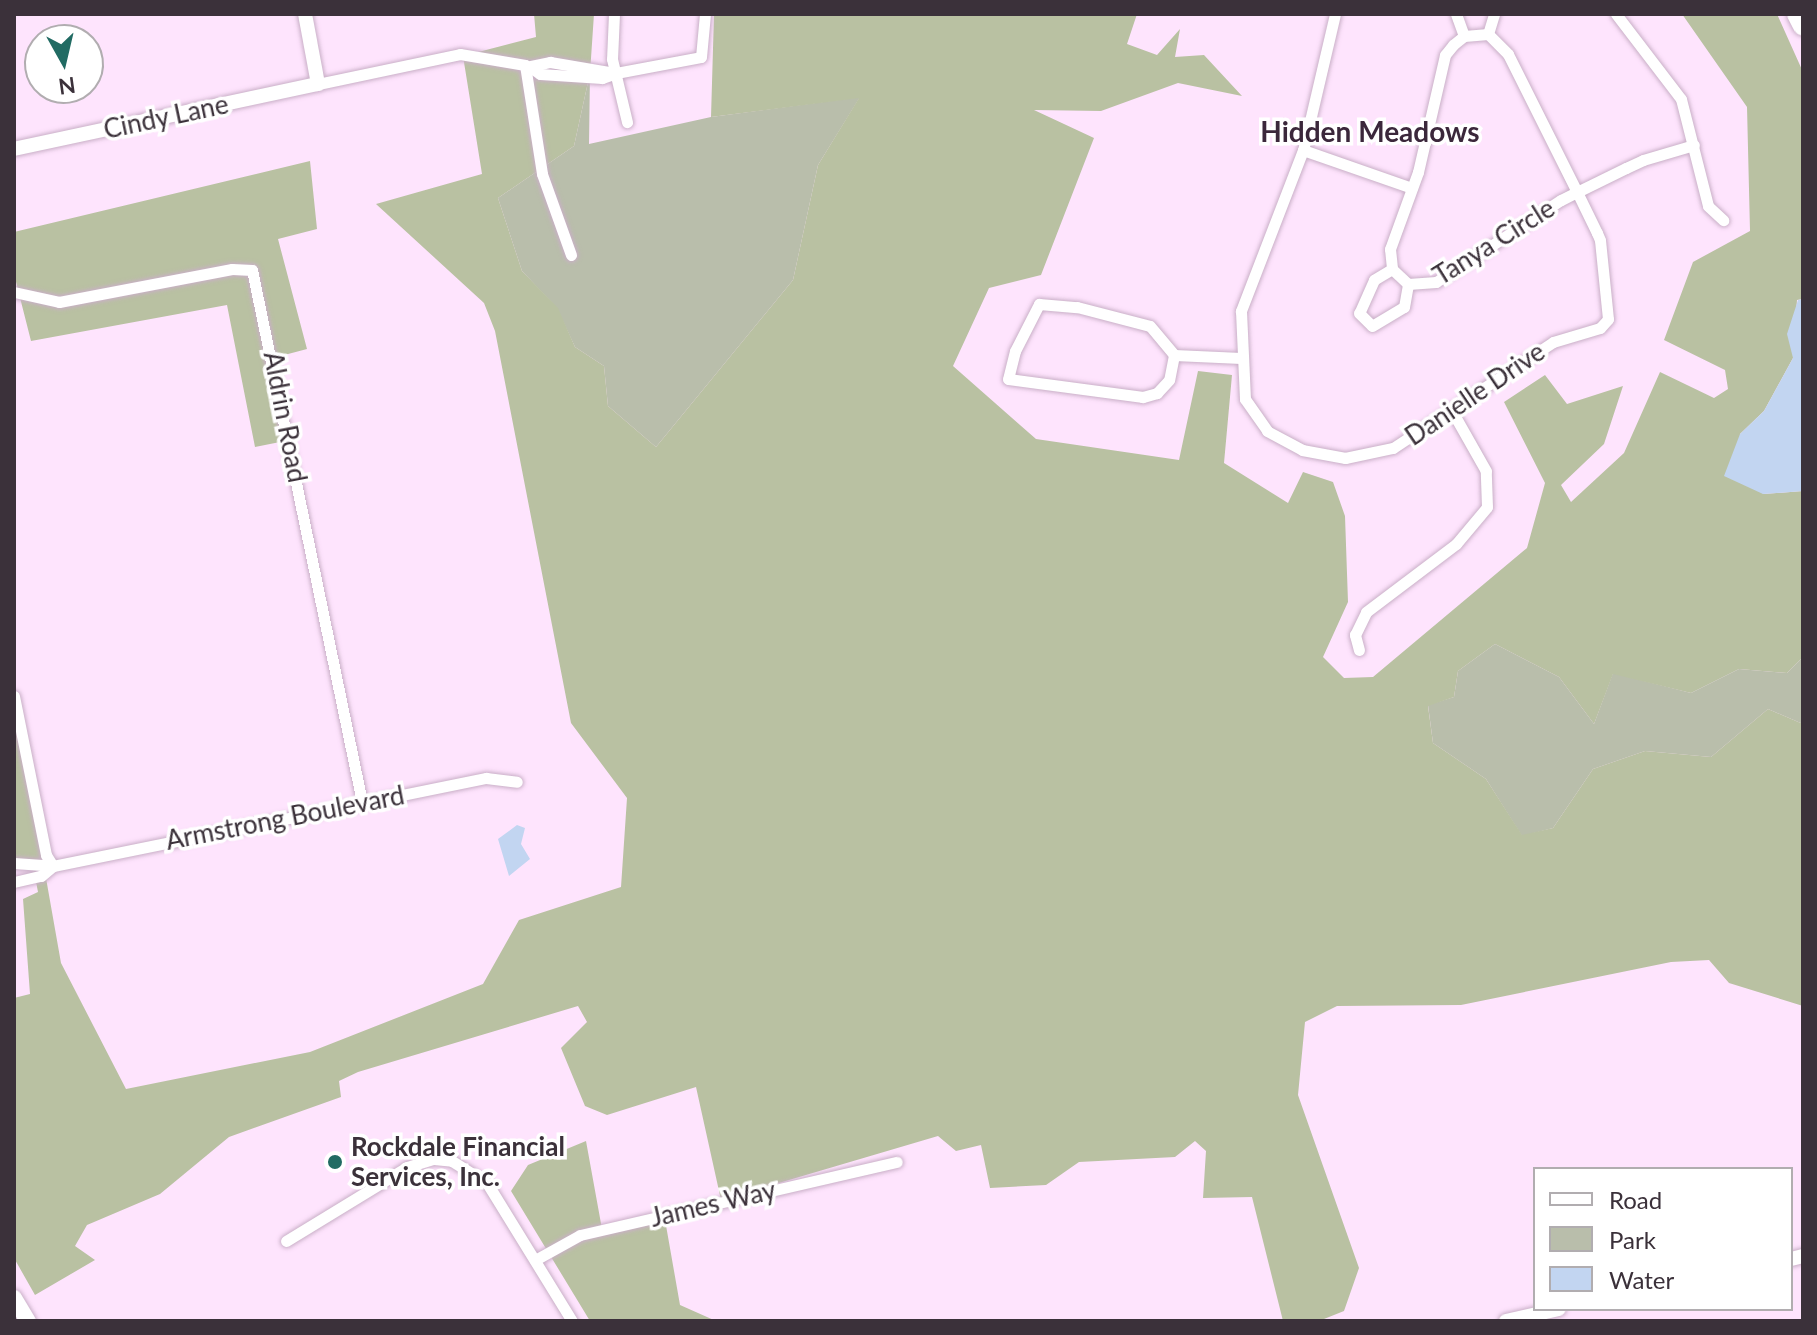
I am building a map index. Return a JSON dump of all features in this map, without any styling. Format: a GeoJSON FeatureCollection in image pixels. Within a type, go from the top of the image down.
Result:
{"type":"FeatureCollection","features":[{"type":"Feature","properties":{"kind":"highway"},"geometry":{"type":"LineString","coordinates":[[1797,14],[1803,26]]}},
{"type":"Feature","properties":{"kind":"main road"},"geometry":{"type":"LineString","coordinates":[[14,1298],[28,1321]]}},
{"type":"Feature","properties":{"kind":"street"},"geometry":{"type":"LineString","coordinates":[[305,14],[318,84]]}},
{"type":"Feature","properties":{"kind":"street"},"geometry":{"type":"LineString","coordinates":[[614,14],[616,73],[627,122]]}},
{"type":"Feature","properties":{"kind":"street","name":"Cindy Lane"},"geometry":{"type":"LineString","coordinates":[[14,149],[460,54],[528,68],[540,74],[602,78],[701,57],[705,14]]}},
{"type":"Feature","properties":{"kind":"street"},"geometry":{"type":"LineString","coordinates":[[1320,14],[1335,16]]}},
{"type":"Feature","properties":{"kind":"street"},"geometry":{"type":"LineString","coordinates":[[1456,14],[1464,36],[1488,34],[1494,14]]}},
{"type":"Feature","properties":{"kind":"street"},"geometry":{"type":"LineString","coordinates":[[1616,14],[1681,99],[1708,206],[1723,220]]}},
{"type":"Feature","properties":{"kind":"street","name":"Danielle Drive"},"geometry":{"type":"LineString","coordinates":[[1335,16],[1303,150],[1243,299],[1243,393],[1254,417],[1282,441],[1312,453],[1345,458],[1384,451],[1452,411],[1553,342],[1600,328],[1608,319],[1605,259],[1577,192]]}},
{"type":"Feature","properties":{"kind":"street","name":"Tanya Circle"},"geometry":{"type":"LineString","coordinates":[[1488,34],[1508,54],[1577,192]]}},
{"type":"Feature","properties":{"kind":"street","name":"Tanya Circle"},"geometry":{"type":"LineString","coordinates":[[1464,36],[1445,55],[1412,188],[1390,249],[1392,269],[1408,284],[1436,282],[1577,192],[1643,160],[1694,145]]}},
{"type":"Feature","properties":{"kind":"street"},"geometry":{"type":"LineString","coordinates":[[528,68],[542,174],[571,255]]}},
{"type":"Feature","properties":{"kind":"street"},"geometry":{"type":"LineString","coordinates":[[1303,150],[1412,188]]}},
{"type":"Feature","properties":{"kind":"street","name":"Aldrin Road"},"geometry":{"type":"LineString","coordinates":[[14,292],[59,302],[232,269],[252,270],[362,802]]}},
{"type":"Feature","properties":{"kind":"street"},"geometry":{"type":"LineString","coordinates":[[1392,269],[1374,280],[1359,313],[1372,326],[1404,307],[1408,284]]}},
{"type":"Feature","properties":{"kind":"street"},"geometry":{"type":"LineString","coordinates":[[1174,355],[1163,387],[1143,397],[1008,379],[1015,351],[1033,308],[1048,303],[1150,326],[1174,355],[1241,358]]}},
{"type":"Feature","properties":{"kind":"street"},"geometry":{"type":"LineString","coordinates":[[1359,650],[1355,635],[1364,615],[1456,544],[1487,507],[1486,471],[1452,411]]}},
{"type":"Feature","properties":{"kind":"street"},"geometry":{"type":"LineString","coordinates":[[14,696],[46,855],[53,866]]}},
{"type":"Feature","properties":{"kind":"street","name":"Armstrong Boulevard"},"geometry":{"type":"LineString","coordinates":[[14,863],[53,866],[486,778],[517,782]]}},
{"type":"Feature","properties":{"kind":"street","name":"Armstrong Boulevard"},"geometry":{"type":"LineString","coordinates":[[14,882],[41,876],[53,866]]}},
{"type":"Feature","properties":{"kind":"street"},"geometry":{"type":"LineString","coordinates":[[286,1241],[407,1167],[444,1159],[481,1176],[572,1321]]}},
{"type":"Feature","properties":{"kind":"street","name":"James Way"},"geometry":{"type":"LineString","coordinates":[[535,1260],[580,1235],[897,1162]]}},
{"type":"Feature","properties":{"kind":"street"},"geometry":{"type":"LineString","coordinates":[[1506,1321],[1550,1311]]}},
{"type":"Feature","properties":{"kind":"green space"},"geometry":{"type":"Polygon","coordinates":[[[534,14],[594,14],[590,73],[574,146],[498,198],[522,271],[558,308],[575,347],[604,366],[608,406],[656,447],[793,280],[818,165],[859,98],[711,117],[714,14],[1137,14],[1127,44],[1157,55],[1180,29],[1175,57],[1204,55],[1242,96],[1178,83],[1101,111],[1034,110],[1094,138],[1041,275],[989,288],[953,366],[1036,439],[1179,460],[1198,371],[1232,375],[1224,463],[1288,503],[1303,472],[1333,482],[1345,516],[1348,602],[1323,657],[1344,678],[1373,677],[1527,548],[1545,483],[1504,402],[1545,375],[1567,404],[1623,386],[1604,444],[1561,485],[1571,502],[1624,453],[1660,372],[1714,398],[1728,389],[1725,370],[1664,340],[1693,262],[1750,231],[1747,107],[1682,14],[1777,14],[1803,72],[1803,299],[1797,300],[1793,358],[1764,411],[1740,434],[1763,494],[1803,491],[1803,657],[1787,673],[1739,669],[1691,693],[1613,674],[1594,724],[1559,677],[1495,644],[1458,671],[1454,697],[1428,706],[1433,743],[1486,779],[1522,835],[1553,828],[1593,769],[1645,751],[1711,757],[1768,709],[1803,724],[1803,1006],[1729,983],[1709,960],[1671,962],[1461,1005],[1337,1006],[1305,1022],[1298,1095],[1359,1268],[1344,1311],[1319,1321],[1283,1321],[1252,1197],[1203,1198],[1206,1151],[1195,1141],[1175,1157],[1079,1162],[1046,1185],[990,1188],[981,1145],[956,1151],[938,1136],[721,1200],[696,1087],[607,1115],[585,1106],[561,1048],[587,1022],[578,1006],[358,1072],[339,1081],[341,1097],[229,1137],[160,1194],[87,1225],[75,1246],[95,1260],[35,1295],[14,1258],[14,998],[30,994],[23,899],[38,892],[33,866],[14,870],[14,697],[61,963],[126,1089],[310,1052],[483,984],[519,920],[621,887],[627,798],[571,723],[495,331],[484,303],[376,204],[482,174],[463,56],[536,37],[534,14]]]}},
{"type":"Feature","properties":{"kind":"green space"},"geometry":{"type":"Polygon","coordinates":[[[590,73],[589,144],[711,117],[860,97],[818,165],[793,280],[656,447],[608,406],[604,366],[575,347],[557,308],[522,271],[498,198],[574,146],[590,73]]]}},
{"type":"Feature","properties":{"kind":"green space"},"geometry":{"type":"Polygon","coordinates":[[[310,161],[317,229],[278,239],[307,349],[273,358],[290,440],[255,447],[227,305],[31,341],[14,274],[14,232],[310,161]]]}},
{"type":"Feature","properties":{"kind":"green space"},"geometry":{"type":"Polygon","coordinates":[[[1495,644],[1559,677],[1594,724],[1613,673],[1691,693],[1739,669],[1787,673],[1803,657],[1803,724],[1768,709],[1711,757],[1645,751],[1593,769],[1553,828],[1522,836],[1486,779],[1433,743],[1428,705],[1454,697],[1458,671],[1495,644]]]}},
{"type":"Feature","properties":{"kind":"green space"},"geometry":{"type":"Polygon","coordinates":[[[586,1141],[602,1229],[664,1214],[680,1305],[716,1321],[590,1321],[511,1191],[528,1165],[586,1141]]]}},
{"type":"Feature","properties":{"kind":"water"},"geometry":{"type":"Polygon","coordinates":[[[1803,299],[1803,491],[1763,494],[1724,476],[1740,434],[1764,411],[1793,358],[1787,334],[1798,300],[1803,299]]]}},
{"type":"Feature","properties":{"kind":"water"},"geometry":{"type":"Polygon","coordinates":[[[517,825],[525,828],[521,844],[530,859],[509,876],[498,839],[517,825]]]}},
{"type":"Feature","properties":{"kind":"place","name":"Rockdale Financial Services, Inc."},"geometry":{"type":"Point","coordinates":[335,1162]}},
{"type":"Feature","properties":{"kind":"district","name":"Hidden Meadows"},"geometry":{"type":"Point","coordinates":[1370,131]}}]}
